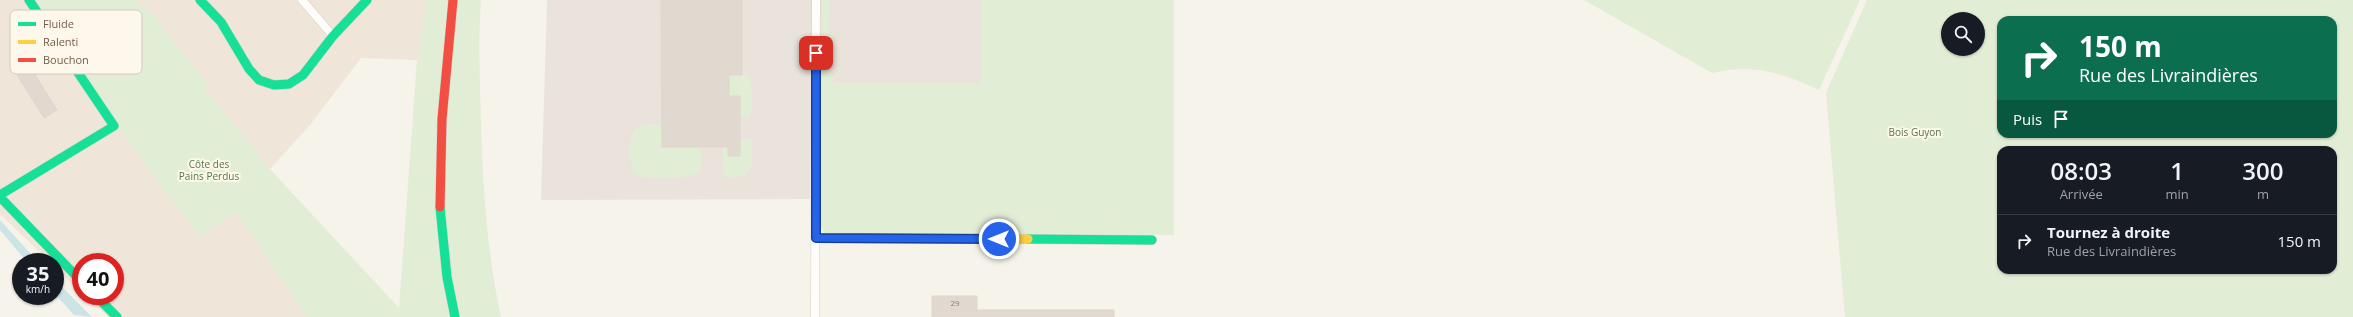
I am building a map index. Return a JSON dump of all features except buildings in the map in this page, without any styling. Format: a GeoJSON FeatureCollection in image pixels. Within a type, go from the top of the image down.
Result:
{"type":"FeatureCollection","features":[{"type":"Feature","properties":{"kind":"street"},"geometry":{"type":"LineString","coordinates":[[29,0],[36,10]]}},
{"type":"Feature","properties":{"kind":"street"},"geometry":{"type":"LineString","coordinates":[[200,0],[221,22],[249,69],[259,80],[274,85],[289,84],[302,76],[333,36],[368,0]]}},
{"type":"Feature","properties":{"kind":"street"},"geometry":{"type":"LineString","coordinates":[[302,0],[333,36]]}},
{"type":"Feature","properties":{"kind":"street"},"geometry":{"type":"LineString","coordinates":[[453,0],[439,136],[438,164],[443,265],[455,317]]}},
{"type":"Feature","properties":{"kind":"street"},"geometry":{"type":"LineString","coordinates":[[815,317],[816,0]]}},
{"type":"Feature","properties":{"kind":"street"},"geometry":{"type":"LineString","coordinates":[[72,272],[0,196],[114,126],[79,74]]}},
{"type":"Feature","properties":{"kind":"street"},"geometry":{"type":"LineString","coordinates":[[816,238],[1152,240]]}},
{"type":"Feature","properties":{"kind":"street"},"geometry":{"type":"LineString","coordinates":[[105,305],[117,317]]}},
{"type":"Feature","properties":{"kind":"shaded area"},"geometry":{"type":"Polygon","coordinates":[[[0,0],[33,0],[40,10],[10,10],[10,74],[83,74],[139,157],[200,237],[236,212],[307,317],[108,317],[95,305],[124,305],[124,253],[72,253],[72,283],[64,276],[64,253],[41,253],[0,214],[0,0]]]}},
{"type":"Feature","properties":{"kind":"shaded area"},"geometry":{"type":"Polygon","coordinates":[[[135,0],[427,0],[417,60],[361,58],[310,125],[270,169],[204,88],[208,85],[153,15],[135,0]]]}},
{"type":"Feature","properties":{"kind":"shaded area"},"geometry":{"type":"Polygon","coordinates":[[[547,0],[1174,0],[1174,131],[811,132],[810,199],[541,200],[547,0]]]}},
{"type":"Feature","properties":{"kind":"shaded area"},"geometry":{"type":"Polygon","coordinates":[[[0,220],[30,253],[19,253],[0,230],[0,220]]]}},
{"type":"Feature","properties":{"kind":"shaded area"},"geometry":{"type":"Polygon","coordinates":[[[64,289],[72,297],[72,305],[80,305],[92,317],[74,315],[64,304],[64,289]]]}},
{"type":"Feature","properties":{"kind":"green space","name":"Côte des Pains Perdus"},"geometry":{"type":"Polygon","coordinates":[[[33,0],[135,0],[153,15],[208,85],[204,88],[270,169],[399,308],[417,60],[427,0],[481,0],[480,78],[485,197],[492,269],[501,317],[307,317],[236,212],[200,237],[139,157],[83,74],[142,74],[142,10],[40,10],[33,0]]]}},
{"type":"Feature","properties":{"kind":"green space"},"geometry":{"type":"Polygon","coordinates":[[[821,0],[829,0],[828,69],[834,83],[981,83],[981,0],[1174,0],[1174,235],[824,233],[821,225],[821,0]]]}},
{"type":"Feature","properties":{"kind":"green space"},"geometry":{"type":"Polygon","coordinates":[[[1584,0],[1860,0],[1819,90],[1767,71],[1741,69],[1712,73],[1584,0]]]}},
{"type":"Feature","properties":{"kind":"green space","name":"Bois Guyon"},"geometry":{"type":"Polygon","coordinates":[[[1867,0],[2353,0],[2353,317],[1845,317],[1826,93],[1867,0]]]}},
{"type":"Feature","properties":{"kind":"green space"},"geometry":{"type":"Polygon","coordinates":[[[729,75],[747,75],[751,78],[752,109],[749,117],[740,118],[740,96],[729,96],[729,75]]]}},
{"type":"Feature","properties":{"kind":"green space"},"geometry":{"type":"Polygon","coordinates":[[[646,124],[662,124],[662,147],[701,147],[701,166],[698,172],[693,175],[678,178],[649,178],[636,175],[633,171],[630,158],[632,137],[637,127],[646,124]]]}},
{"type":"Feature","properties":{"kind":"green space"},"geometry":{"type":"Polygon","coordinates":[[[740,139],[752,139],[752,167],[745,176],[726,178],[723,172],[723,147],[728,147],[729,156],[740,156],[740,139]]]}},
{"type":"Feature","properties":{"kind":"traffic: fast"},"geometry":{"type":"LineString","coordinates":[[29,0],[36,10]]}},
{"type":"Feature","properties":{"kind":"traffic: fast"},"geometry":{"type":"LineString","coordinates":[[200,0],[221,22],[249,69],[259,80],[274,85],[289,84],[303,75],[333,36],[367,0]]}},
{"type":"Feature","properties":{"kind":"traffic: fast"},"geometry":{"type":"LineString","coordinates":[[0,195],[114,126],[79,74]]}},
{"type":"Feature","properties":{"kind":"traffic: fast"},"geometry":{"type":"LineString","coordinates":[[0,197],[72,272]]}},
{"type":"Feature","properties":{"kind":"traffic: fast"},"geometry":{"type":"LineString","coordinates":[[440,207],[447,277],[455,317]]}},
{"type":"Feature","properties":{"kind":"traffic: fast"},"geometry":{"type":"LineString","coordinates":[[1028,239],[1152,240]]}},
{"type":"Feature","properties":{"kind":"traffic: fast"},"geometry":{"type":"LineString","coordinates":[[105,305],[117,317]]}},
{"type":"Feature","properties":{"kind":"traffic: slow"},"geometry":{"type":"LineString","coordinates":[[816,238],[1028,239]]}},
{"type":"Feature","properties":{"kind":"traffic: jam"},"geometry":{"type":"LineString","coordinates":[[440,207],[442,119],[453,0]]}},
{"type":"Feature","properties":{"kind":"route"},"geometry":{"type":"LineString","coordinates":[[816,53],[816,238],[999,239]]}}]}
